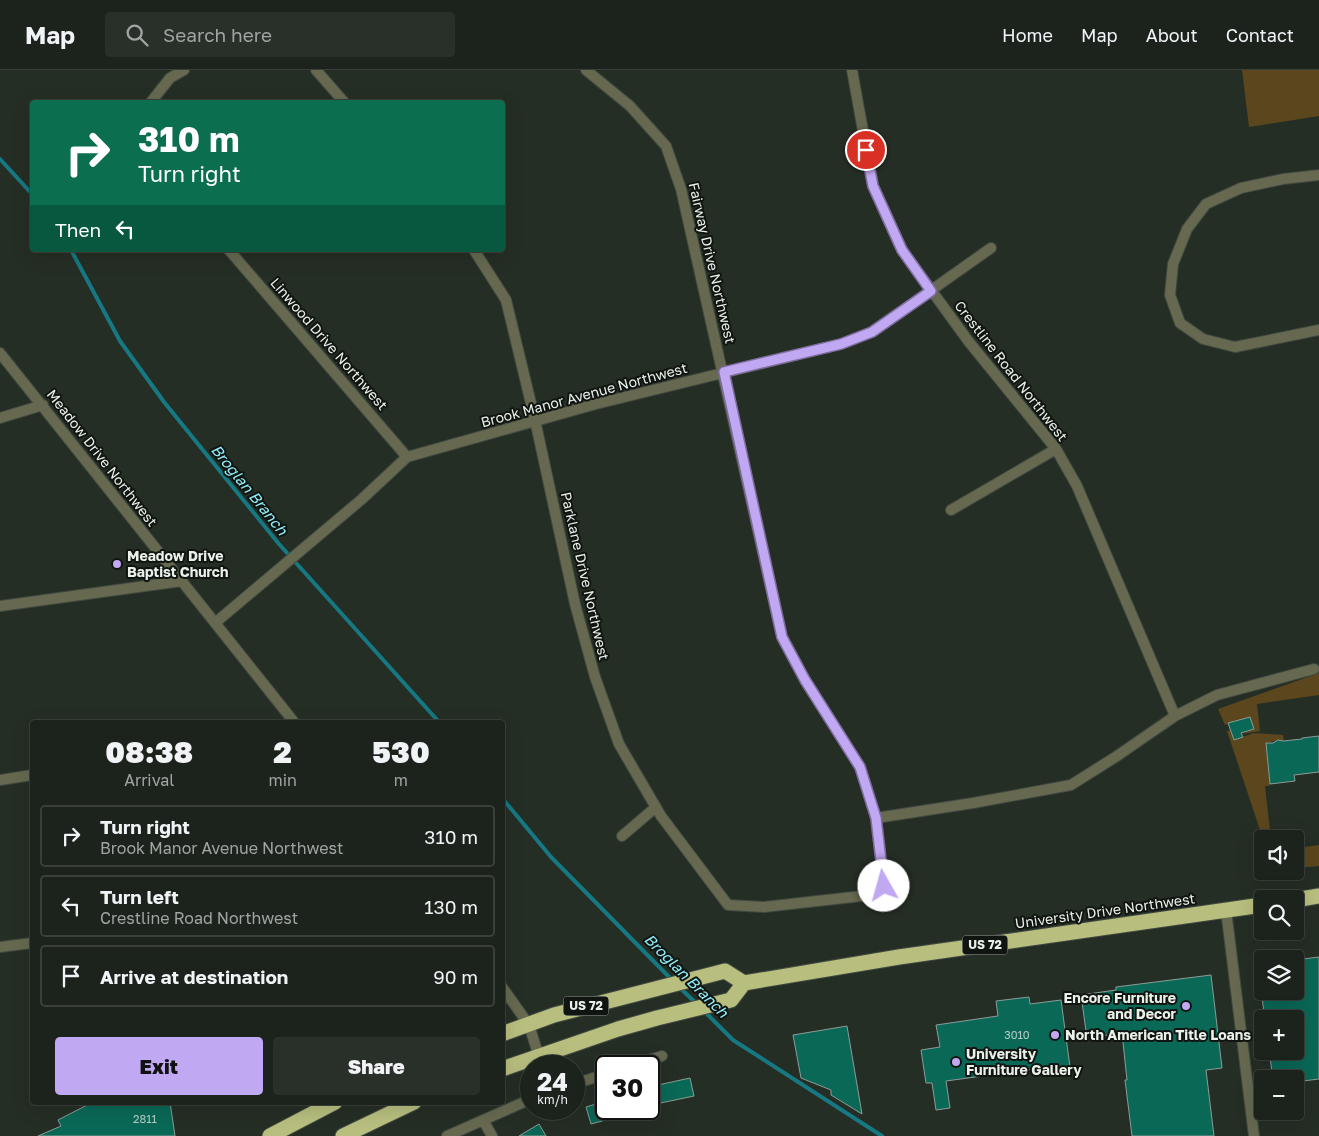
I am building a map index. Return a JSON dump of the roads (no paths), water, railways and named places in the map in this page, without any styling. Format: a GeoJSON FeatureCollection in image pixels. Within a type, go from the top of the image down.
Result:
{"type":"FeatureCollection","features":[{"type":"Feature","properties":{"kind":"highway"},"geometry":{"type":"LineString","coordinates":[[1304,898],[1319,896]]}},
{"type":"Feature","properties":{"kind":"highway","name":"University Drive Northwest"},"geometry":{"type":"LineString","coordinates":[[744,982],[899,957],[1254,906]]}},
{"type":"Feature","properties":{"kind":"highway","name":"US 72"},"geometry":{"type":"LineString","coordinates":[[505,1033],[554,1016],[645,990],[725,971],[744,982],[731,1000],[657,1018],[545,1055]]}},
{"type":"Feature","properties":{"kind":"highway","name":"US 72"},"geometry":{"type":"LineString","coordinates":[[505,1068],[520,1063]]}},
{"type":"Feature","properties":{"kind":"highway"},"geometry":{"type":"LineString","coordinates":[[270,1136],[329,1105]]}},
{"type":"Feature","properties":{"kind":"highway"},"geometry":{"type":"LineString","coordinates":[[344,1136],[408,1105]]}},
{"type":"Feature","properties":{"kind":"street"},"geometry":{"type":"LineString","coordinates":[[153,100],[170,78],[184,70]]}},
{"type":"Feature","properties":{"kind":"street"},"geometry":{"type":"LineString","coordinates":[[316,70],[342,100]]}},
{"type":"Feature","properties":{"kind":"street","name":"Fairway Drive Northwest"},"geometry":{"type":"LineString","coordinates":[[586,70],[630,106],[666,146],[681,189],[724,372],[782,637],[805,680],[860,767],[876,818],[884,886],[871,895],[856,896]]}},
{"type":"Feature","properties":{"kind":"street","name":"Crestline Road Northwest"},"geometry":{"type":"LineString","coordinates":[[852,70],[873,186],[902,250],[969,342],[1056,449],[1077,486],[1176,716]]}},
{"type":"Feature","properties":{"kind":"street"},"geometry":{"type":"LineString","coordinates":[[1319,176],[1284,179],[1241,188],[1206,204],[1187,229],[1173,264],[1170,295],[1180,323],[1203,339],[1235,347],[1319,330]]}},
{"type":"Feature","properties":{"kind":"street","name":"Brook Manor Avenue Northwest"},"geometry":{"type":"LineString","coordinates":[[215,623],[408,457],[535,420],[841,344],[872,332],[991,248]]}},
{"type":"Feature","properties":{"kind":"street","name":"Linwood Drive Northwest"},"geometry":{"type":"LineString","coordinates":[[231,252],[408,457]]}},
{"type":"Feature","properties":{"kind":"street","name":"Parklane Drive Northwest"},"geometry":{"type":"LineString","coordinates":[[475,252],[506,300],[535,420],[575,604],[595,677],[619,744],[656,807],[728,905],[764,907],[856,896]]}},
{"type":"Feature","properties":{"kind":"street","name":"Meadow Drive Northwest"},"geometry":{"type":"LineString","coordinates":[[0,353],[292,720]]}},
{"type":"Feature","properties":{"kind":"street"},"geometry":{"type":"LineString","coordinates":[[0,418],[43,405]]}},
{"type":"Feature","properties":{"kind":"street"},"geometry":{"type":"LineString","coordinates":[[951,510],[1056,449]]}},
{"type":"Feature","properties":{"kind":"street"},"geometry":{"type":"LineString","coordinates":[[0,606],[182,581]]}},
{"type":"Feature","properties":{"kind":"street"},"geometry":{"type":"LineString","coordinates":[[876,818],[992,800],[1071,785],[1176,716],[1217,696],[1314,669]]}},
{"type":"Feature","properties":{"kind":"street"},"geometry":{"type":"LineString","coordinates":[[0,780],[30,775]]}},
{"type":"Feature","properties":{"kind":"street"},"geometry":{"type":"LineString","coordinates":[[622,836],[656,807]]}},
{"type":"Feature","properties":{"kind":"street"},"geometry":{"type":"LineString","coordinates":[[1226,910],[1254,1136]]}},
{"type":"Feature","properties":{"kind":"street"},"geometry":{"type":"LineString","coordinates":[[0,947],[30,943]]}},
{"type":"Feature","properties":{"kind":"street"},"geometry":{"type":"LineString","coordinates":[[505,991],[529,1025],[538,1055]]}},
{"type":"Feature","properties":{"kind":"street"},"geometry":{"type":"LineString","coordinates":[[447,1136],[520,1104]]}},
{"type":"Feature","properties":{"kind":"street"},"geometry":{"type":"LineString","coordinates":[[483,1120],[492,1136]]}},
{"type":"Feature","properties":{"kind":"waterway","name":"Broglan Branch"},"geometry":{"type":"LineString","coordinates":[[0,159],[30,192]]}},
{"type":"Feature","properties":{"kind":"waterway","name":"Broglan Branch"},"geometry":{"type":"LineString","coordinates":[[72,252],[120,341],[164,402],[279,544],[437,720]]}},
{"type":"Feature","properties":{"kind":"waterway","name":"Broglan Branch"},"geometry":{"type":"LineString","coordinates":[[505,802],[551,857],[672,980]]}},
{"type":"Feature","properties":{"kind":"waterway","name":"Broglan Branch"},"geometry":{"type":"LineString","coordinates":[[679,987],[697,1004]]}},
{"type":"Feature","properties":{"kind":"waterway","name":"Broglan Branch"},"geometry":{"type":"LineString","coordinates":[[704,1011],[733,1040],[882,1136]]}},
{"type":"Feature","properties":{"kind":"place","name":"Meadow Drive Baptist Church"},"geometry":{"type":"Point","coordinates":[117,564]}},
{"type":"Feature","properties":{"kind":"place","name":"Encore Furniture and Decor"},"geometry":{"type":"Point","coordinates":[1186,1006]}},
{"type":"Feature","properties":{"kind":"place","name":"North American Title Loans"},"geometry":{"type":"Point","coordinates":[1055,1035]}},
{"type":"Feature","properties":{"kind":"place","name":"University Furniture Gallery"},"geometry":{"type":"Point","coordinates":[956,1062]}}]}
